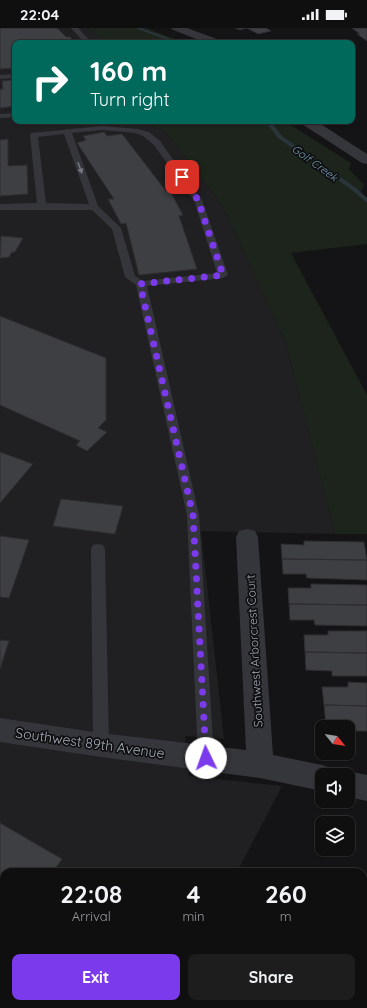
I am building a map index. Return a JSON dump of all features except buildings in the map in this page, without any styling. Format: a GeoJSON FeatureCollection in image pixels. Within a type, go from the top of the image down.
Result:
{"type":"FeatureCollection","features":[{"type":"Feature","properties":{"kind":"street"},"geometry":{"type":"LineString","coordinates":[[177,28],[210,40]]}},
{"type":"Feature","properties":{"kind":"street"},"geometry":{"type":"LineString","coordinates":[[312,124],[367,160]]}},
{"type":"Feature","properties":{"kind":"street","name":"Southwest Arborcrest Court"},"geometry":{"type":"LineString","coordinates":[[247,537],[260,765]]}},
{"type":"Feature","properties":{"kind":"street","name":"Southwest 89th Avenue"},"geometry":{"type":"LineString","coordinates":[[0,730],[101,745],[260,765],[315,777]]}},
{"type":"Feature","properties":{"kind":"street"},"geometry":{"type":"LineString","coordinates":[[355,785],[367,788]]}},
{"type":"Feature","properties":{"kind":"lane"},"geometry":{"type":"LineString","coordinates":[[74,28],[86,40]]}},
{"type":"Feature","properties":{"kind":"lane"},"geometry":{"type":"LineString","coordinates":[[0,78],[12,76]]}},
{"type":"Feature","properties":{"kind":"lane"},"geometry":{"type":"LineString","coordinates":[[0,116],[12,115]]}},
{"type":"Feature","properties":{"kind":"lane"},"geometry":{"type":"LineString","coordinates":[[42,206],[38,183],[37,150],[34,134],[66,131],[101,124],[146,134],[157,143],[198,200],[223,275],[140,284],[130,277],[116,228],[94,207],[66,131]]}},
{"type":"Feature","properties":{"kind":"lane"},"geometry":{"type":"LineString","coordinates":[[0,208],[42,206],[94,207]]}},
{"type":"Feature","properties":{"kind":"lane"},"geometry":{"type":"LineString","coordinates":[[140,284],[193,515],[206,758]]}},
{"type":"Feature","properties":{"kind":"lane"},"geometry":{"type":"LineString","coordinates":[[98,549],[101,745]]}},
{"type":"Feature","properties":{"kind":"shaded area"},"geometry":{"type":"Polygon","coordinates":[[[0,28],[87,28],[104,40],[12,40],[12,124],[145,124],[165,131],[222,205],[286,343],[335,534],[201,531],[224,739],[185,736],[189,776],[282,786],[239,868],[0,868],[0,28]]]}},
{"type":"Feature","properties":{"kind":"shaded area"},"geometry":{"type":"Polygon","coordinates":[[[87,28],[146,28],[178,40],[104,40],[87,28]]]}},
{"type":"Feature","properties":{"kind":"shaded area"},"geometry":{"type":"Polygon","coordinates":[[[145,124],[289,124],[351,163],[349,169],[364,185],[361,192],[367,198],[367,244],[291,253],[367,395],[367,534],[335,534],[286,343],[222,205],[165,131],[145,124]]]}},
{"type":"Feature","properties":{"kind":"waterway","name":"Golf Creek"},"geometry":{"type":"LineString","coordinates":[[137,28],[171,40]]}},
{"type":"Feature","properties":{"kind":"waterway","name":"Golf Creek"},"geometry":{"type":"LineString","coordinates":[[269,124],[280,137],[354,189],[367,201]]}},
{"type":"Feature","properties":{"kind":"route"},"geometry":{"type":"LineString","coordinates":[[182,177],[198,200],[223,275],[140,284],[193,515],[206,758]]}}]}
